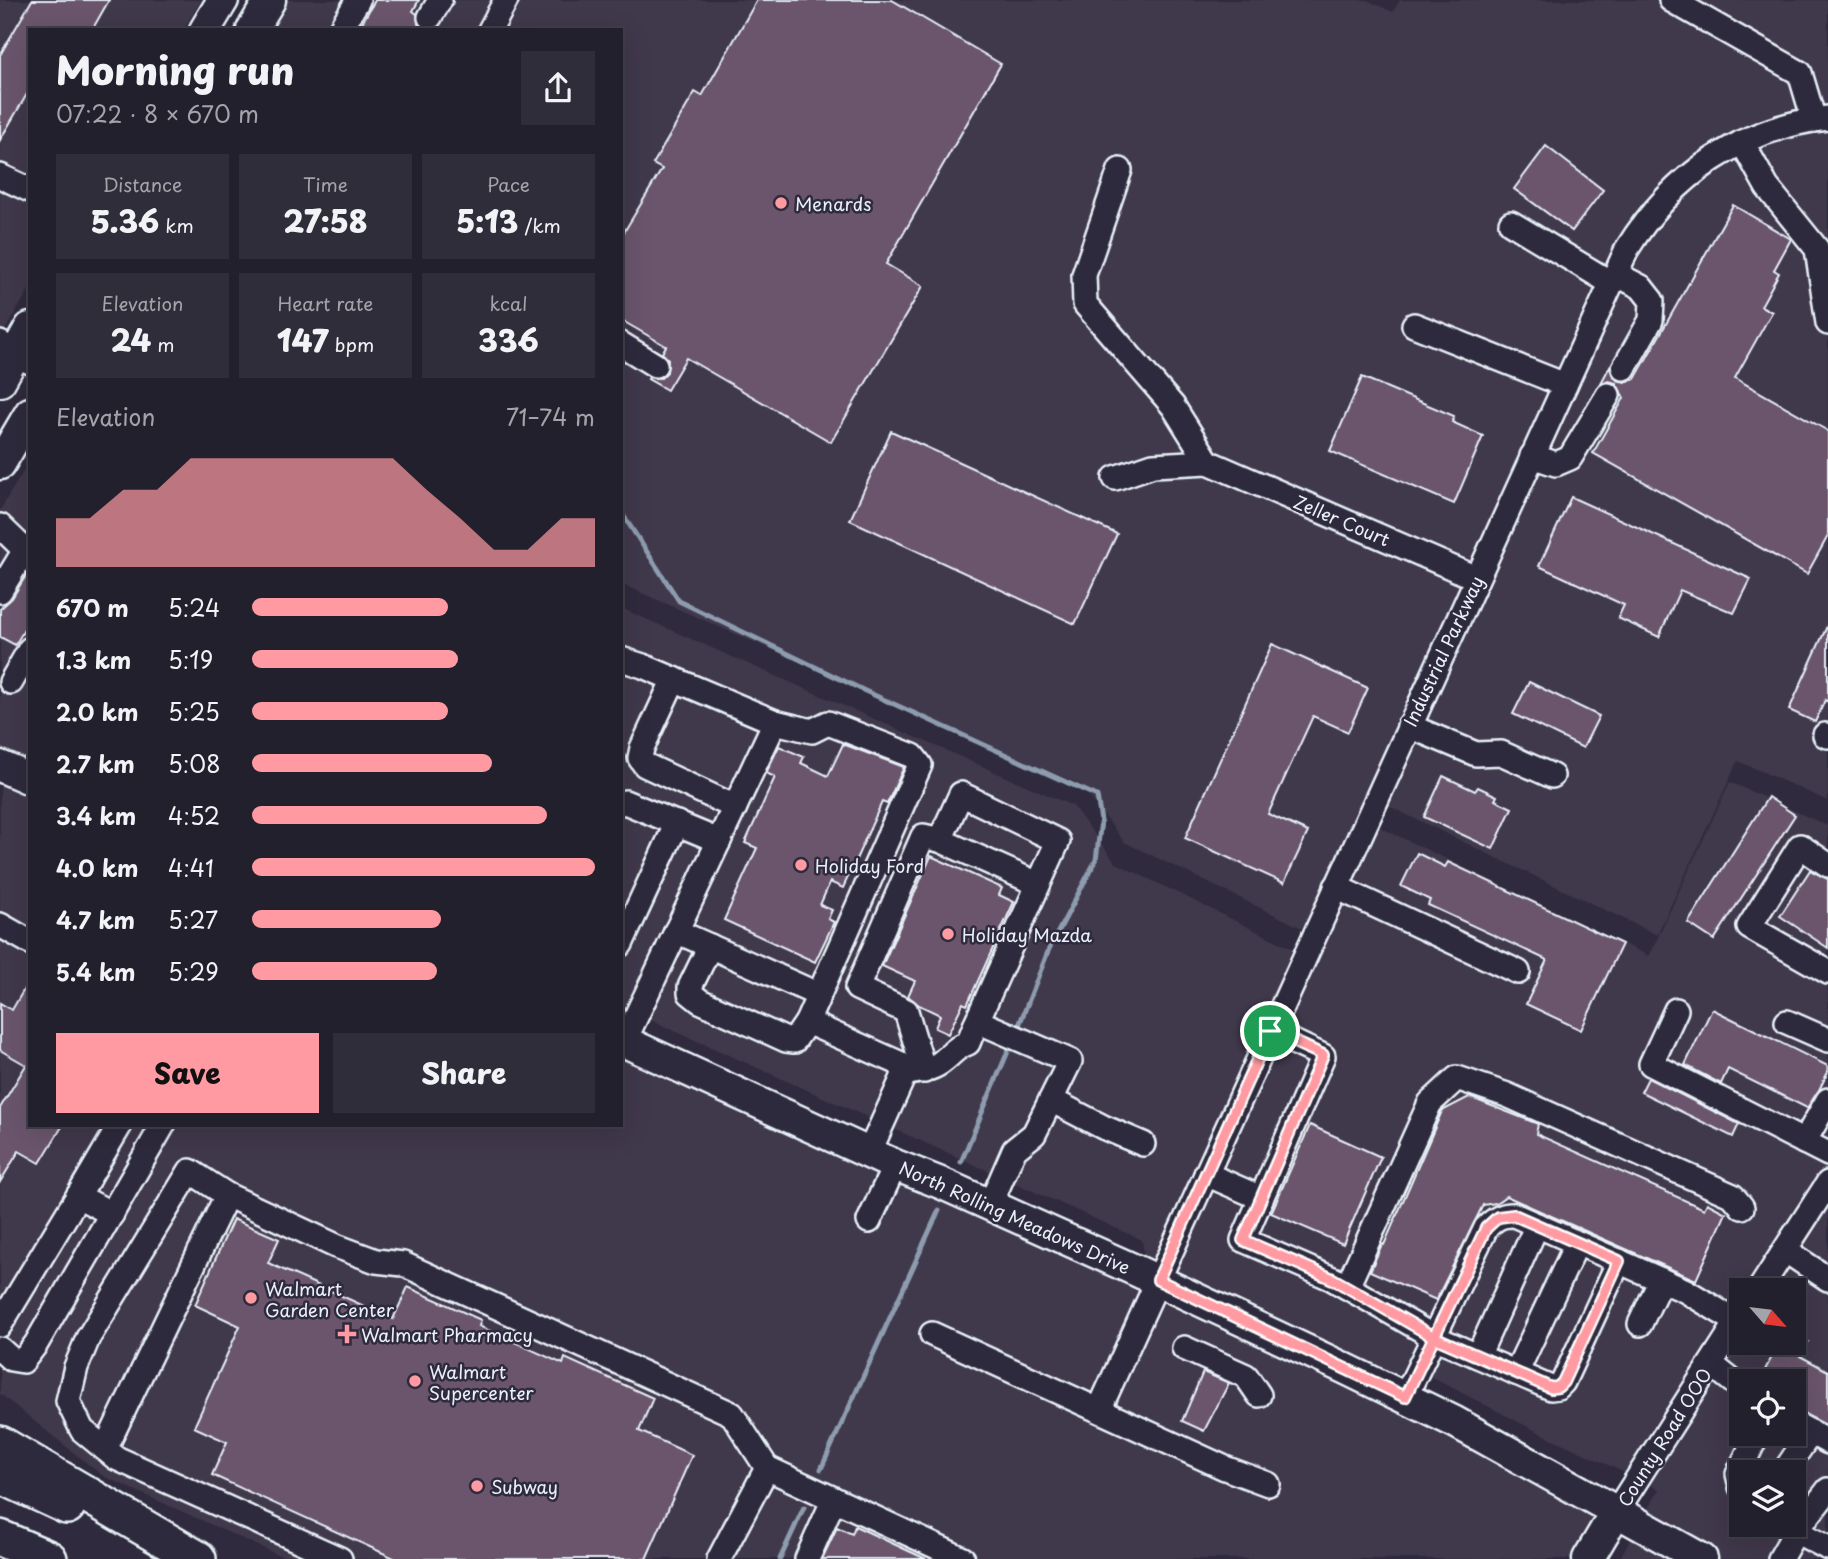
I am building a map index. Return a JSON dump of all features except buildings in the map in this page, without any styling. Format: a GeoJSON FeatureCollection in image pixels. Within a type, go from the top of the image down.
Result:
{"type":"FeatureCollection","features":[{"type":"Feature","properties":{"kind":"highway"},"geometry":{"type":"LineString","coordinates":[[0,1444],[198,1559]]}},
{"type":"Feature","properties":{"kind":"highway"},"geometry":{"type":"LineString","coordinates":[[0,1475],[181,1559]]}},
{"type":"Feature","properties":{"kind":"highway"},"geometry":{"type":"LineString","coordinates":[[0,1538],[49,1559]]}},
{"type":"Feature","properties":{"kind":"highway"},"geometry":{"type":"LineString","coordinates":[[0,1553],[18,1559]]}},
{"type":"Feature","properties":{"kind":"main road"},"geometry":{"type":"LineString","coordinates":[[206,28],[223,0]]}},
{"type":"Feature","properties":{"kind":"main road"},"geometry":{"type":"LineString","coordinates":[[253,28],[270,0]]}},
{"type":"Feature","properties":{"kind":"main road"},"geometry":{"type":"LineString","coordinates":[[0,381],[19,346]]}},
{"type":"Feature","properties":{"kind":"main road"},"geometry":{"type":"LineString","coordinates":[[0,464],[28,416]]}},
{"type":"Feature","properties":{"kind":"main road"},"geometry":{"type":"LineString","coordinates":[[0,766],[28,778]]}},
{"type":"Feature","properties":{"kind":"main road","name":"North Rolling Meadows Drive"},"geometry":{"type":"LineString","coordinates":[[623,1041],[1158,1280],[1405,1397],[1702,1559]]}},
{"type":"Feature","properties":{"kind":"main road","name":"County Road OOO"},"geometry":{"type":"LineString","coordinates":[[1588,1559],[1616,1512]]}},
{"type":"Feature","properties":{"kind":"street"},"geometry":{"type":"LineString","coordinates":[[341,28],[358,0]]}},
{"type":"Feature","properties":{"kind":"street"},"geometry":{"type":"LineString","coordinates":[[1671,0],[1800,73],[1821,119]]}},
{"type":"Feature","properties":{"kind":"street"},"geometry":{"type":"LineString","coordinates":[[490,28],[503,1]]}},
{"type":"Feature","properties":{"kind":"street","name":"Industrial Parkway"},"geometry":{"type":"LineString","coordinates":[[1098,1410],[1613,278],[1639,230],[1667,196],[1704,164],[1742,142],[1771,130],[1821,119]]}},
{"type":"Feature","properties":{"kind":"street"},"geometry":{"type":"LineString","coordinates":[[1742,142],[1766,187],[1817,248],[1828,323]]}},
{"type":"Feature","properties":{"kind":"street"},"geometry":{"type":"LineString","coordinates":[[1115,478],[1153,465],[1208,462],[1173,406],[1085,304],[1084,275],[1120,170]]}},
{"type":"Feature","properties":{"kind":"street"},"geometry":{"type":"LineString","coordinates":[[0,176],[28,185]]}},
{"type":"Feature","properties":{"kind":"street"},"geometry":{"type":"LineString","coordinates":[[1511,223],[1613,278],[1642,287],[1652,301],[1650,320],[1624,368]]}},
{"type":"Feature","properties":{"kind":"street"},"geometry":{"type":"LineString","coordinates":[[1414,325],[1565,385]]}},
{"type":"Feature","properties":{"kind":"street"},"geometry":{"type":"LineString","coordinates":[[623,345],[655,365]]}},
{"type":"Feature","properties":{"kind":"street"},"geometry":{"type":"LineString","coordinates":[[1532,456],[1556,464],[1570,458],[1608,395]]}},
{"type":"Feature","properties":{"kind":"street","name":"Zeller Court"},"geometry":{"type":"LineString","coordinates":[[1208,462],[1476,578]]}},
{"type":"Feature","properties":{"kind":"street"},"geometry":{"type":"LineString","coordinates":[[0,526],[27,553],[0,591]]}},
{"type":"Feature","properties":{"kind":"street"},"geometry":{"type":"LineString","coordinates":[[14,683],[28,653]]}},
{"type":"Feature","properties":{"kind":"street"},"geometry":{"type":"LineString","coordinates":[[623,660],[674,678],[775,722],[812,731],[828,723],[913,756],[920,765],[807,1022],[794,1041],[786,1040],[700,1001],[690,993],[690,987],[710,946]]}},
{"type":"Feature","properties":{"kind":"street"},"geometry":{"type":"LineString","coordinates":[[674,678],[640,758],[645,765],[735,807]]}},
{"type":"Feature","properties":{"kind":"street"},"geometry":{"type":"LineString","coordinates":[[623,1041],[775,722]]}},
{"type":"Feature","properties":{"kind":"street"},"geometry":{"type":"LineString","coordinates":[[1409,726],[1476,754],[1501,753],[1552,776]]}},
{"type":"Feature","properties":{"kind":"street"},"geometry":{"type":"LineString","coordinates":[[915,1072],[944,1060],[955,1047],[968,1042],[1058,841],[961,794],[940,840]]}},
{"type":"Feature","properties":{"kind":"street"},"geometry":{"type":"LineString","coordinates":[[623,802],[719,841]]}},
{"type":"Feature","properties":{"kind":"street"},"geometry":{"type":"LineString","coordinates":[[623,940],[677,823]]}},
{"type":"Feature","properties":{"kind":"street"},"geometry":{"type":"LineString","coordinates":[[869,1221],[882,1159],[915,1072],[906,1011],[857,988],[923,836],[940,840],[1038,884]]}},
{"type":"Feature","properties":{"kind":"street"},"geometry":{"type":"LineString","coordinates":[[1825,970],[1749,927],[1800,846],[1828,864]]}},
{"type":"Feature","properties":{"kind":"street"},"geometry":{"type":"LineString","coordinates":[[1336,887],[1518,972]]}},
{"type":"Feature","properties":{"kind":"street"},"geometry":{"type":"LineString","coordinates":[[0,925],[28,941]]}},
{"type":"Feature","properties":{"kind":"street"},"geometry":{"type":"LineString","coordinates":[[676,931],[819,995]]}},
{"type":"Feature","properties":{"kind":"street"},"geometry":{"type":"LineString","coordinates":[[1676,1010],[1651,1064],[1828,1154]]}},
{"type":"Feature","properties":{"kind":"street"},"geometry":{"type":"LineString","coordinates":[[977,1021],[1070,1061],[1034,1133],[1014,1150],[990,1205]]}},
{"type":"Feature","properties":{"kind":"street"},"geometry":{"type":"LineString","coordinates":[[807,1022],[915,1072]]}},
{"type":"Feature","properties":{"kind":"street"},"geometry":{"type":"LineString","coordinates":[[1787,1022],[1828,1040]]}},
{"type":"Feature","properties":{"kind":"street"},"geometry":{"type":"LineString","coordinates":[[1270,1031],[1323,1055],[1243,1240],[1347,1287],[1434,1337],[1551,1388],[1558,1387],[1563,1382],[1619,1261]]}},
{"type":"Feature","properties":{"kind":"street"},"geometry":{"type":"LineString","coordinates":[[1347,1287],[1430,1103],[1457,1078],[1507,1095],[1733,1196],[1742,1207]]}},
{"type":"Feature","properties":{"kind":"street"},"geometry":{"type":"LineString","coordinates":[[1051,1100],[1143,1144]]}},
{"type":"Feature","properties":{"kind":"street"},"geometry":{"type":"LineString","coordinates":[[1804,1142],[1828,1100]]}},
{"type":"Feature","properties":{"kind":"street"},"geometry":{"type":"LineString","coordinates":[[0,1325],[119,1127]]}},
{"type":"Feature","properties":{"kind":"street"},"geometry":{"type":"LineString","coordinates":[[0,1349],[11,1359],[23,1361],[36,1344],[162,1127]]}},
{"type":"Feature","properties":{"kind":"street"},"geometry":{"type":"LineString","coordinates":[[340,1559],[116,1458],[82,1430],[68,1401],[76,1367],[88,1338],[190,1171],[227,1195],[376,1261],[403,1264],[732,1414],[767,1468],[963,1559]]}},
{"type":"Feature","properties":{"kind":"street"},"geometry":{"type":"LineString","coordinates":[[1206,1174],[1261,1198]]}},
{"type":"Feature","properties":{"kind":"street"},"geometry":{"type":"LineString","coordinates":[[1767,1278],[1828,1183]]}},
{"type":"Feature","properties":{"kind":"street"},"geometry":{"type":"LineString","coordinates":[[105,1449],[227,1195]]}},
{"type":"Feature","properties":{"kind":"street"},"geometry":{"type":"LineString","coordinates":[[78,1196],[112,1214]]}},
{"type":"Feature","properties":{"kind":"street"},"geometry":{"type":"LineString","coordinates":[[1405,1397],[1490,1223],[1508,1214],[1619,1261],[1729,1314]]}},
{"type":"Feature","properties":{"kind":"street"},"geometry":{"type":"LineString","coordinates":[[1478,1356],[1537,1225]]}},
{"type":"Feature","properties":{"kind":"street"},"geometry":{"type":"LineString","coordinates":[[1516,1373],[1577,1243]]}},
{"type":"Feature","properties":{"kind":"street"},"geometry":{"type":"LineString","coordinates":[[1786,1251],[1828,1279]]}},
{"type":"Feature","properties":{"kind":"street"},"geometry":{"type":"LineString","coordinates":[[1640,1324],[1661,1280]]}},
{"type":"Feature","properties":{"kind":"street"},"geometry":{"type":"LineString","coordinates":[[932,1334],[1225,1468],[1268,1484]]}},
{"type":"Feature","properties":{"kind":"street","name":"County Road OOO"},"geometry":{"type":"LineString","coordinates":[[1616,1512],[1729,1335]]}},
{"type":"Feature","properties":{"kind":"street"},"geometry":{"type":"LineString","coordinates":[[1184,1348],[1246,1376],[1259,1395]]}},
{"type":"Feature","properties":{"kind":"street"},"geometry":{"type":"LineString","coordinates":[[1711,1364],[1729,1378]]}},
{"type":"Feature","properties":{"kind":"street"},"geometry":{"type":"LineString","coordinates":[[1792,1460],[1811,1432]]}},
{"type":"Feature","properties":{"kind":"street"},"geometry":{"type":"LineString","coordinates":[[719,1559],[767,1468]]}},
{"type":"Feature","properties":{"kind":"street"},"geometry":{"type":"LineString","coordinates":[[1806,1511],[1828,1490]]}},
{"type":"Feature","properties":{"kind":"street"},"geometry":{"type":"LineString","coordinates":[[807,1559],[834,1499]]}},
{"type":"Feature","properties":{"kind":"street"},"geometry":{"type":"LineString","coordinates":[[1780,1559],[1786,1537]]}},
{"type":"Feature","properties":{"kind":"street"},"geometry":{"type":"LineString","coordinates":[[1806,1537],[1828,1549]]}},
{"type":"Feature","properties":{"kind":"shaded area"},"geometry":{"type":"Polygon","coordinates":[[[0,0],[201,0],[184,28],[28,28],[28,291],[0,339],[0,0]]]}},
{"type":"Feature","properties":{"kind":"shaded area"},"geometry":{"type":"Polygon","coordinates":[[[270,0],[1367,0],[1393,12],[1400,0],[1828,0],[1828,801],[1738,761],[1657,935],[1376,800],[1314,934],[1124,842],[1081,785],[623,585],[623,28],[253,28],[270,0]]]}},
{"type":"Feature","properties":{"kind":"shaded area"},"geometry":{"type":"Polygon","coordinates":[[[28,463],[28,1127],[623,1127],[623,1057],[938,1196],[1149,1295],[1142,1240],[623,1008],[623,609],[1073,806],[1116,863],[1306,955],[1367,821],[1649,956],[1730,782],[1828,826],[1828,1559],[1619,1559],[1659,1489],[1532,1429],[1431,1377],[1347,1388],[1485,1454],[1598,1517],[1572,1559],[287,1559],[103,1476],[0,1394],[0,510],[28,463]]]}},
{"type":"Feature","properties":{"kind":"waterway"},"geometry":{"type":"LineString","coordinates":[[623,515],[679,601],[865,691],[1097,796],[1101,821],[1096,860],[1049,949],[1016,1033]]}},
{"type":"Feature","properties":{"kind":"waterway"},"geometry":{"type":"LineString","coordinates":[[961,1162],[1012,1042]]}},
{"type":"Feature","properties":{"kind":"waterway"},"geometry":{"type":"LineString","coordinates":[[821,1469],[939,1210]]}},
{"type":"Feature","properties":{"kind":"waterway"},"geometry":{"type":"LineString","coordinates":[[780,1559],[804,1507]]}},
{"type":"Feature","properties":{"kind":"place","name":"Menards"},"geometry":{"type":"Point","coordinates":[781,203]}},
{"type":"Feature","properties":{"kind":"place","name":"Holiday Ford"},"geometry":{"type":"Point","coordinates":[801,865]}},
{"type":"Feature","properties":{"kind":"place","name":"Holiday Mazda"},"geometry":{"type":"Point","coordinates":[948,934]}},
{"type":"Feature","properties":{"kind":"place","name":"Walmart Garden Center"},"geometry":{"type":"Point","coordinates":[251,1298]}},
{"type":"Feature","properties":{"kind":"place","name":"Walmart Pharmacy"},"geometry":{"type":"Point","coordinates":[347,1334]}},
{"type":"Feature","properties":{"kind":"place","name":"Walmart Supercenter"},"geometry":{"type":"Point","coordinates":[415,1381]}},
{"type":"Feature","properties":{"kind":"place","name":"Subway"},"geometry":{"type":"Point","coordinates":[477,1486]}},
{"type":"Feature","properties":{"kind":"route"},"geometry":{"type":"LineString","coordinates":[[1270,1031],[1158,1280],[1405,1397],[1434,1337],[1551,1388],[1558,1387],[1563,1382],[1619,1261],[1514,1215],[1498,1217],[1486,1228],[1434,1337],[1333,1279],[1243,1240],[1323,1055],[1270,1031]]}}]}
